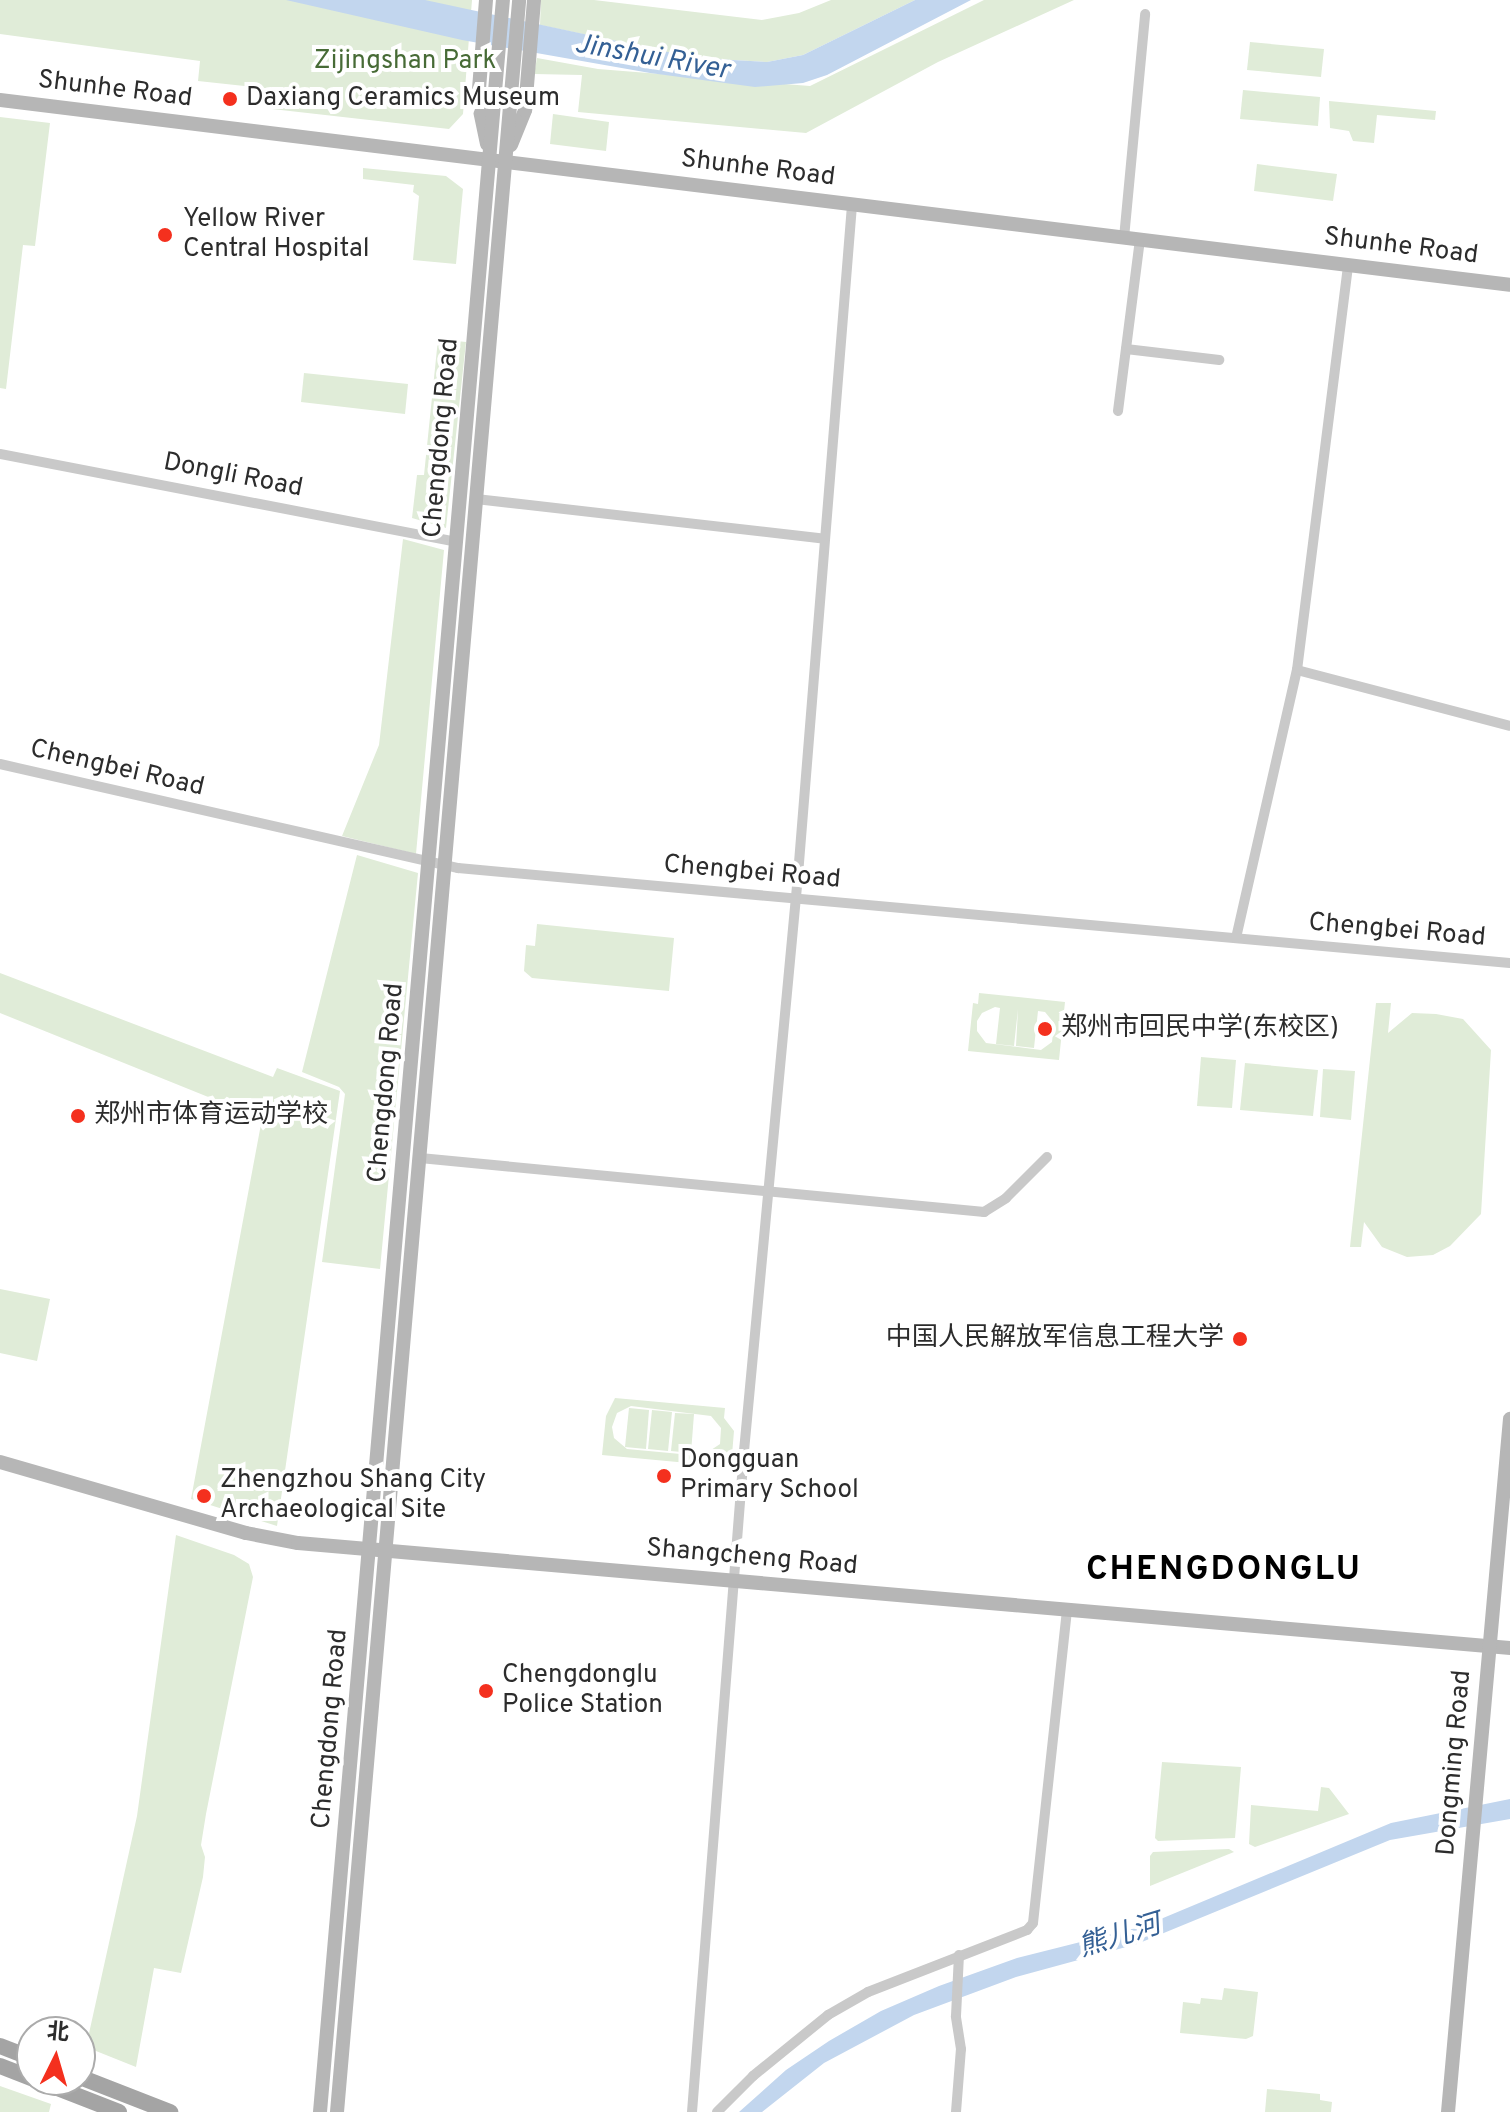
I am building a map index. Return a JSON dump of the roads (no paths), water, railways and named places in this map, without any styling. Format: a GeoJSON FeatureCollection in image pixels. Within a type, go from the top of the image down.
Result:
{"type":"FeatureCollection","features":[{"type":"Feature","properties":{"kind":"main road"},"geometry":{"type":"LineString","coordinates":[[486,3],[478,101],[500,161]]}},
{"type":"Feature","properties":{"kind":"main road"},"geometry":{"type":"LineString","coordinates":[[500,161],[525,110],[514,61],[518,6]]}},
{"type":"Feature","properties":{"kind":"main road"},"geometry":{"type":"LineString","coordinates":[[514,61],[518,6]]}},
{"type":"Feature","properties":{"kind":"main road","name":"Chengdong Road"},"geometry":{"type":"LineString","coordinates":[[337,2112],[429,862],[457,542],[514,61]]}},
{"type":"Feature","properties":{"kind":"main road","name":"Shunhe Road"},"geometry":{"type":"LineString","coordinates":[[0,100],[1510,285]]}},
{"type":"Feature","properties":{"kind":"main road","name":"Chengdong Road"},"geometry":{"type":"LineString","coordinates":[[320,2112],[420,1158],[476,499],[500,161]]}},
{"type":"Feature","properties":{"kind":"main road","name":"Dongming Road"},"geometry":{"type":"LineString","coordinates":[[1448,2112],[1510,1419]]}},
{"type":"Feature","properties":{"kind":"main road","name":"Shangcheng Road"},"geometry":{"type":"LineString","coordinates":[[0,1462],[256,1535],[379,1550],[1510,1648]]}},
{"type":"Feature","properties":{"kind":"main road"},"geometry":{"type":"LineString","coordinates":[[96,2083],[170,2112]]}},
{"type":"Feature","properties":{"kind":"main road"},"geometry":{"type":"LineString","coordinates":[[78,2096],[119,2112]]}},
{"type":"Feature","properties":{"kind":"street"},"geometry":{"type":"LineString","coordinates":[[1118,411],[1126,349],[1145,14]]}},
{"type":"Feature","properties":{"kind":"street"},"geometry":{"type":"LineString","coordinates":[[692,2112],[734,1580],[796,898],[852,205]]}},
{"type":"Feature","properties":{"kind":"street"},"geometry":{"type":"LineString","coordinates":[[1236,938],[1297,670],[1348,265]]}},
{"type":"Feature","properties":{"kind":"street"},"geometry":{"type":"LineString","coordinates":[[1126,349],[1219,360]]}},
{"type":"Feature","properties":{"kind":"street","name":"Dongli Road"},"geometry":{"type":"LineString","coordinates":[[0,454],[457,542]]}},
{"type":"Feature","properties":{"kind":"street"},"geometry":{"type":"LineString","coordinates":[[476,499],[825,539]]}},
{"type":"Feature","properties":{"kind":"street"},"geometry":{"type":"LineString","coordinates":[[1297,670],[1510,726]]}},
{"type":"Feature","properties":{"kind":"street","name":"Chengbei Road"},"geometry":{"type":"LineString","coordinates":[[0,764],[445,865],[1510,963]]}},
{"type":"Feature","properties":{"kind":"street"},"geometry":{"type":"LineString","coordinates":[[420,1158],[984,1212],[1006,1198],[1047,1157]]}},
{"type":"Feature","properties":{"kind":"street"},"geometry":{"type":"LineString","coordinates":[[717,2112],[753,2076],[828,2015],[868,1992],[1027,1930],[1033,1923],[1067,1609]]}},
{"type":"Feature","properties":{"kind":"street"},"geometry":{"type":"LineString","coordinates":[[956,2112],[961,2049],[956,2016],[959,1955]]}},
{"type":"Feature","properties":{"kind":"water","name":"Jinshui River"},"geometry":{"type":"Polygon","coordinates":[[[286,0],[425,0],[696,58],[767,62],[803,55],[915,0],[971,0],[827,75],[803,83],[755,87],[650,73],[462,40],[286,0]]]}},
{"type":"Feature","properties":{"kind":"water","name":"熊儿河"},"geometry":{"type":"Polygon","coordinates":[[[1510,1799],[1510,1819],[1390,1840],[1137,1944],[1016,1977],[914,2015],[824,2063],[762,2112],[739,2112],[786,2070],[829,2041],[881,2011],[939,1986],[1017,1958],[1144,1926],[1391,1823],[1510,1799]]]}},
{"type":"Feature","properties":{"kind":"place","name":"Daxiang Ceramics Museum"},"geometry":{"type":"Point","coordinates":[230,99]}},
{"type":"Feature","properties":{"kind":"place","name":"Yellow River Central Hospital"},"geometry":{"type":"Point","coordinates":[165,235]}},
{"type":"Feature","properties":{"kind":"place","name":"郑州市回民中学(东校区)"},"geometry":{"type":"Point","coordinates":[1045,1029]}},
{"type":"Feature","properties":{"kind":"place","name":"郑州市体育运动学校"},"geometry":{"type":"Point","coordinates":[78,1116]}},
{"type":"Feature","properties":{"kind":"place","name":"中国人民解放军信息工程大学"},"geometry":{"type":"Point","coordinates":[1240,1339]}},
{"type":"Feature","properties":{"kind":"place","name":"Dongguan Primary School"},"geometry":{"type":"Point","coordinates":[664,1476]}},
{"type":"Feature","properties":{"kind":"place","name":"Zhengzhou Shang City Archaeological Site"},"geometry":{"type":"Point","coordinates":[204,1496]}},
{"type":"Feature","properties":{"kind":"place","name":"Chengdonglu Police Station"},"geometry":{"type":"Point","coordinates":[486,1691]}},
{"type":"Feature","properties":{"kind":"district","name":"CHENGDONGLU"},"geometry":{"type":"Point","coordinates":[1224,1571]}},
{"type":"Feature","properties":{"kind":"park label","name":"Zijingshan Park"},"geometry":{"type":"Point","coordinates":[405,62]}}]}
